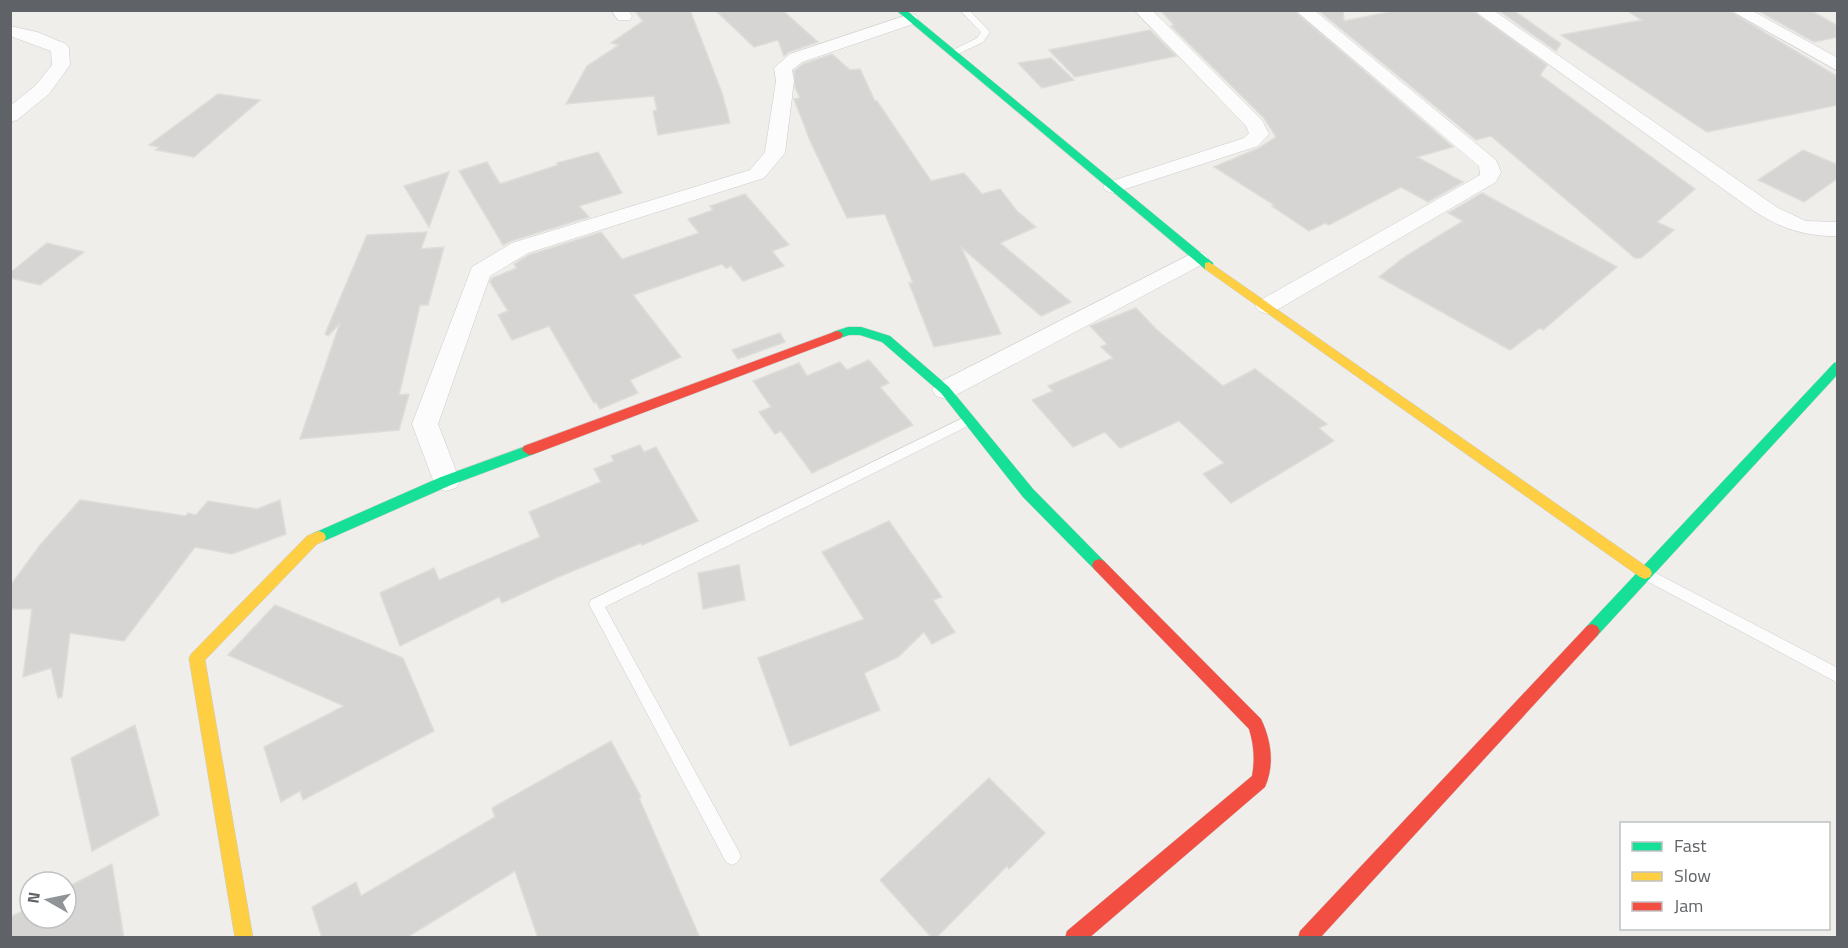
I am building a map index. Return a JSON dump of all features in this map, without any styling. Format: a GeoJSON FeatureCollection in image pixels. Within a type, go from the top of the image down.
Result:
{"type":"FeatureCollection","features":[{"type":"Feature","properties":{"kind":"street"},"geometry":{"type":"LineString","coordinates":[[1113,188],[1251,142],[1258,134],[1255,124],[1142,10]]}},
{"type":"Feature","properties":{"kind":"street"},"geometry":{"type":"LineString","coordinates":[[1268,306],[1489,178],[1491,172],[1488,164],[1304,10]]}},
{"type":"Feature","properties":{"kind":"street"},"geometry":{"type":"LineString","coordinates":[[1481,10],[1761,207],[1802,228],[1838,229]]}},
{"type":"Feature","properties":{"kind":"street"},"geometry":{"type":"LineString","coordinates":[[1738,10],[1838,66]]}},
{"type":"Feature","properties":{"kind":"street"},"geometry":{"type":"LineString","coordinates":[[446,481],[425,424],[480,272],[520,248],[757,174],[775,153],[785,81],[783,68],[796,58],[905,15],[954,53],[1197,258],[1645,573]]}},
{"type":"Feature","properties":{"kind":"street"},"geometry":{"type":"LineString","coordinates":[[10,31],[31,36],[60,48],[61,65],[42,90],[10,116]]}},
{"type":"Feature","properties":{"kind":"street"},"geometry":{"type":"LineString","coordinates":[[945,390],[1197,258]]}},
{"type":"Feature","properties":{"kind":"street"},"geometry":{"type":"LineString","coordinates":[[244,938],[197,658],[312,540],[446,481],[848,331],[861,331],[886,339],[945,390],[1028,493],[1255,724],[1263,743],[1264,762],[1259,781],[1074,938]]}},
{"type":"Feature","properties":{"kind":"street"},"geometry":{"type":"LineString","coordinates":[[1307,938],[1838,366]]}},
{"type":"Feature","properties":{"kind":"lane"},"geometry":{"type":"LineString","coordinates":[[954,53],[980,40],[986,32],[964,10]]}},
{"type":"Feature","properties":{"kind":"lane"},"geometry":{"type":"LineString","coordinates":[[732,856],[596,604],[969,420]]}},
{"type":"Feature","properties":{"kind":"lane"},"geometry":{"type":"LineString","coordinates":[[1645,573],[1838,676]]}},
{"type":"Feature","properties":{"kind":"building"},"geometry":{"type":"Polygon","coordinates":[[[634,10],[690,10],[722,93],[730,123],[658,135],[653,111],[657,110],[654,96],[566,104],[587,66],[619,45],[611,43],[643,21],[634,10]]]}},
{"type":"Feature","properties":{"kind":"building"},"geometry":{"type":"Polygon","coordinates":[[[715,10],[782,10],[818,42],[784,56],[778,40],[754,47],[715,10]]]}},
{"type":"Feature","properties":{"kind":"building"},"geometry":{"type":"Polygon","coordinates":[[[1160,10],[1293,10],[1453,147],[1417,157],[1463,182],[1428,202],[1401,187],[1329,225],[1325,223],[1309,231],[1272,206],[1274,205],[1214,167],[1259,148],[1276,137],[1264,118],[1171,26],[1174,25],[1160,10]]]}},
{"type":"Feature","properties":{"kind":"building"},"geometry":{"type":"Polygon","coordinates":[[[1318,10],[1343,10],[1344,21],[1399,10],[1471,10],[1547,65],[1540,75],[1695,189],[1657,222],[1674,230],[1641,258],[1635,258],[1491,136],[1476,140],[1318,10]]]}},
{"type":"Feature","properties":{"kind":"building"},"geometry":{"type":"Polygon","coordinates":[[[1498,10],[1513,10],[1561,44],[1556,51],[1498,10]]]}},
{"type":"Feature","properties":{"kind":"building"},"geometry":{"type":"Polygon","coordinates":[[[1626,10],[1728,10],[1838,77],[1838,105],[1707,132],[1561,35],[1642,20],[1626,10]]]}},
{"type":"Feature","properties":{"kind":"building"},"geometry":{"type":"Polygon","coordinates":[[[1757,10],[1810,10],[1838,26],[1838,37],[1814,42],[1757,10]]]}},
{"type":"Feature","properties":{"kind":"building"},"geometry":{"type":"Polygon","coordinates":[[[1150,30],[1176,56],[1075,77],[1049,50],[1150,30]]]}},
{"type":"Feature","properties":{"kind":"building"},"geometry":{"type":"Polygon","coordinates":[[[832,54],[850,70],[860,69],[875,101],[931,181],[964,173],[982,194],[1000,189],[1017,211],[1036,227],[1000,243],[1071,302],[1041,316],[961,247],[1001,334],[934,347],[909,283],[913,283],[885,214],[847,218],[811,143],[794,99],[800,98],[795,87],[794,71],[803,64],[832,54]]]}},
{"type":"Feature","properties":{"kind":"building"},"geometry":{"type":"Polygon","coordinates":[[[1051,58],[1074,80],[1042,88],[1018,63],[1051,58]]]}},
{"type":"Feature","properties":{"kind":"building"},"geometry":{"type":"Polygon","coordinates":[[[218,94],[260,100],[194,157],[156,150],[159,147],[149,145],[218,94]]]}},
{"type":"Feature","properties":{"kind":"building"},"geometry":{"type":"Polygon","coordinates":[[[1803,150],[1838,165],[1838,178],[1804,202],[1758,180],[1803,150]]]}},
{"type":"Feature","properties":{"kind":"building"},"geometry":{"type":"Polygon","coordinates":[[[598,152],[622,193],[579,206],[589,217],[503,245],[459,171],[487,162],[500,184],[558,165],[557,163],[598,152]]]}},
{"type":"Feature","properties":{"kind":"building"},"geometry":{"type":"Polygon","coordinates":[[[449,172],[429,227],[404,186],[449,172]]]}},
{"type":"Feature","properties":{"kind":"building"},"geometry":{"type":"Polygon","coordinates":[[[1482,193],[1617,267],[1543,330],[1540,328],[1510,350],[1379,277],[1403,258],[1463,221],[1448,213],[1482,193]]]}},
{"type":"Feature","properties":{"kind":"building"},"geometry":{"type":"Polygon","coordinates":[[[745,194],[789,245],[772,251],[784,266],[743,281],[731,266],[726,268],[722,264],[633,295],[681,357],[630,380],[638,393],[600,409],[596,402],[594,403],[549,326],[512,340],[498,315],[508,311],[490,282],[492,278],[517,268],[514,264],[529,255],[601,232],[622,259],[699,233],[688,219],[713,210],[710,206],[745,194]]]}},
{"type":"Feature","properties":{"kind":"building"},"geometry":{"type":"Polygon","coordinates":[[[427,232],[421,249],[444,247],[428,305],[420,305],[399,395],[409,394],[399,430],[300,439],[340,323],[328,336],[325,334],[367,235],[427,232]]]}},
{"type":"Feature","properties":{"kind":"building"},"geometry":{"type":"Polygon","coordinates":[[[47,243],[84,252],[40,285],[10,278],[10,273],[47,243]]]}},
{"type":"Feature","properties":{"kind":"building"},"geometry":{"type":"Polygon","coordinates":[[[1136,308],[1156,329],[1223,386],[1255,369],[1327,424],[1319,428],[1334,441],[1231,503],[1203,474],[1224,463],[1179,421],[1120,448],[1105,432],[1073,447],[1032,400],[1053,391],[1048,386],[1113,358],[1101,347],[1107,344],[1090,326],[1136,308]]]}},
{"type":"Feature","properties":{"kind":"building"},"geometry":{"type":"Polygon","coordinates":[[[780,333],[785,342],[738,359],[732,350],[780,333]]]}},
{"type":"Feature","properties":{"kind":"building"},"geometry":{"type":"Polygon","coordinates":[[[869,360],[889,383],[880,387],[913,425],[812,473],[781,431],[775,434],[759,412],[771,407],[753,381],[799,363],[807,376],[840,362],[847,370],[869,360]]]}},
{"type":"Feature","properties":{"kind":"building"},"geometry":{"type":"Polygon","coordinates":[[[640,445],[644,452],[656,447],[698,521],[558,577],[502,603],[499,597],[400,646],[380,593],[434,568],[439,580],[540,537],[529,512],[601,482],[594,469],[614,461],[611,456],[640,445]]]}},
{"type":"Feature","properties":{"kind":"building"},"geometry":{"type":"Polygon","coordinates":[[[80,500],[186,516],[188,513],[196,515],[208,501],[257,509],[280,500],[286,534],[232,554],[195,547],[124,641],[70,633],[62,697],[58,698],[51,668],[23,677],[32,609],[10,609],[10,586],[40,545],[80,500]]]}},
{"type":"Feature","properties":{"kind":"building"},"geometry":{"type":"Polygon","coordinates":[[[889,521],[942,597],[933,600],[955,632],[932,644],[924,632],[898,657],[864,673],[880,710],[790,746],[758,658],[864,619],[822,552],[889,521]]]}},
{"type":"Feature","properties":{"kind":"building"},"geometry":{"type":"Polygon","coordinates":[[[739,565],[745,600],[703,609],[698,573],[739,565]]]}},
{"type":"Feature","properties":{"kind":"building"},"geometry":{"type":"Polygon","coordinates":[[[275,605],[403,658],[434,731],[303,800],[300,791],[281,802],[264,747],[344,706],[228,655],[275,605]]]}},
{"type":"Feature","properties":{"kind":"building"},"geometry":{"type":"Polygon","coordinates":[[[135,725],[159,815],[92,851],[71,758],[135,725]]]}},
{"type":"Feature","properties":{"kind":"building"},"geometry":{"type":"Polygon","coordinates":[[[611,741],[641,797],[639,798],[700,938],[538,938],[515,871],[406,938],[322,938],[312,907],[356,882],[361,896],[495,817],[492,808],[611,741]]]}},
{"type":"Feature","properties":{"kind":"building"},"geometry":{"type":"Polygon","coordinates":[[[989,778],[1045,833],[1009,869],[1007,866],[936,938],[932,938],[880,880],[989,778]]]}},
{"type":"Feature","properties":{"kind":"building"},"geometry":{"type":"Polygon","coordinates":[[[112,864],[124,938],[10,938],[10,917],[18,913],[18,930],[78,930],[78,882],[112,864]]]}},
{"type":"Feature","properties":{"kind":"traffic: fast"},"geometry":{"type":"LineString","coordinates":[[900,10],[1209,266]]}},
{"type":"Feature","properties":{"kind":"traffic: fast"},"geometry":{"type":"LineString","coordinates":[[837,335],[848,331],[861,331],[886,339],[945,390],[1028,493],[1099,565]]}},
{"type":"Feature","properties":{"kind":"traffic: fast"},"geometry":{"type":"LineString","coordinates":[[1592,631],[1838,366]]}},
{"type":"Feature","properties":{"kind":"traffic: fast"},"geometry":{"type":"LineString","coordinates":[[319,537],[446,481],[529,450]]}},
{"type":"Feature","properties":{"kind":"traffic: slow"},"geometry":{"type":"LineString","coordinates":[[1209,266],[1645,573]]}},
{"type":"Feature","properties":{"kind":"traffic: slow"},"geometry":{"type":"LineString","coordinates":[[244,938],[197,658],[312,540],[319,537]]}},
{"type":"Feature","properties":{"kind":"traffic: jam"},"geometry":{"type":"LineString","coordinates":[[529,450],[837,335]]}},
{"type":"Feature","properties":{"kind":"traffic: jam"},"geometry":{"type":"LineString","coordinates":[[1074,938],[1259,781],[1262,766],[1260,738],[1255,724],[1099,565]]}},
{"type":"Feature","properties":{"kind":"traffic: jam"},"geometry":{"type":"LineString","coordinates":[[1307,938],[1592,631]]}}]}
